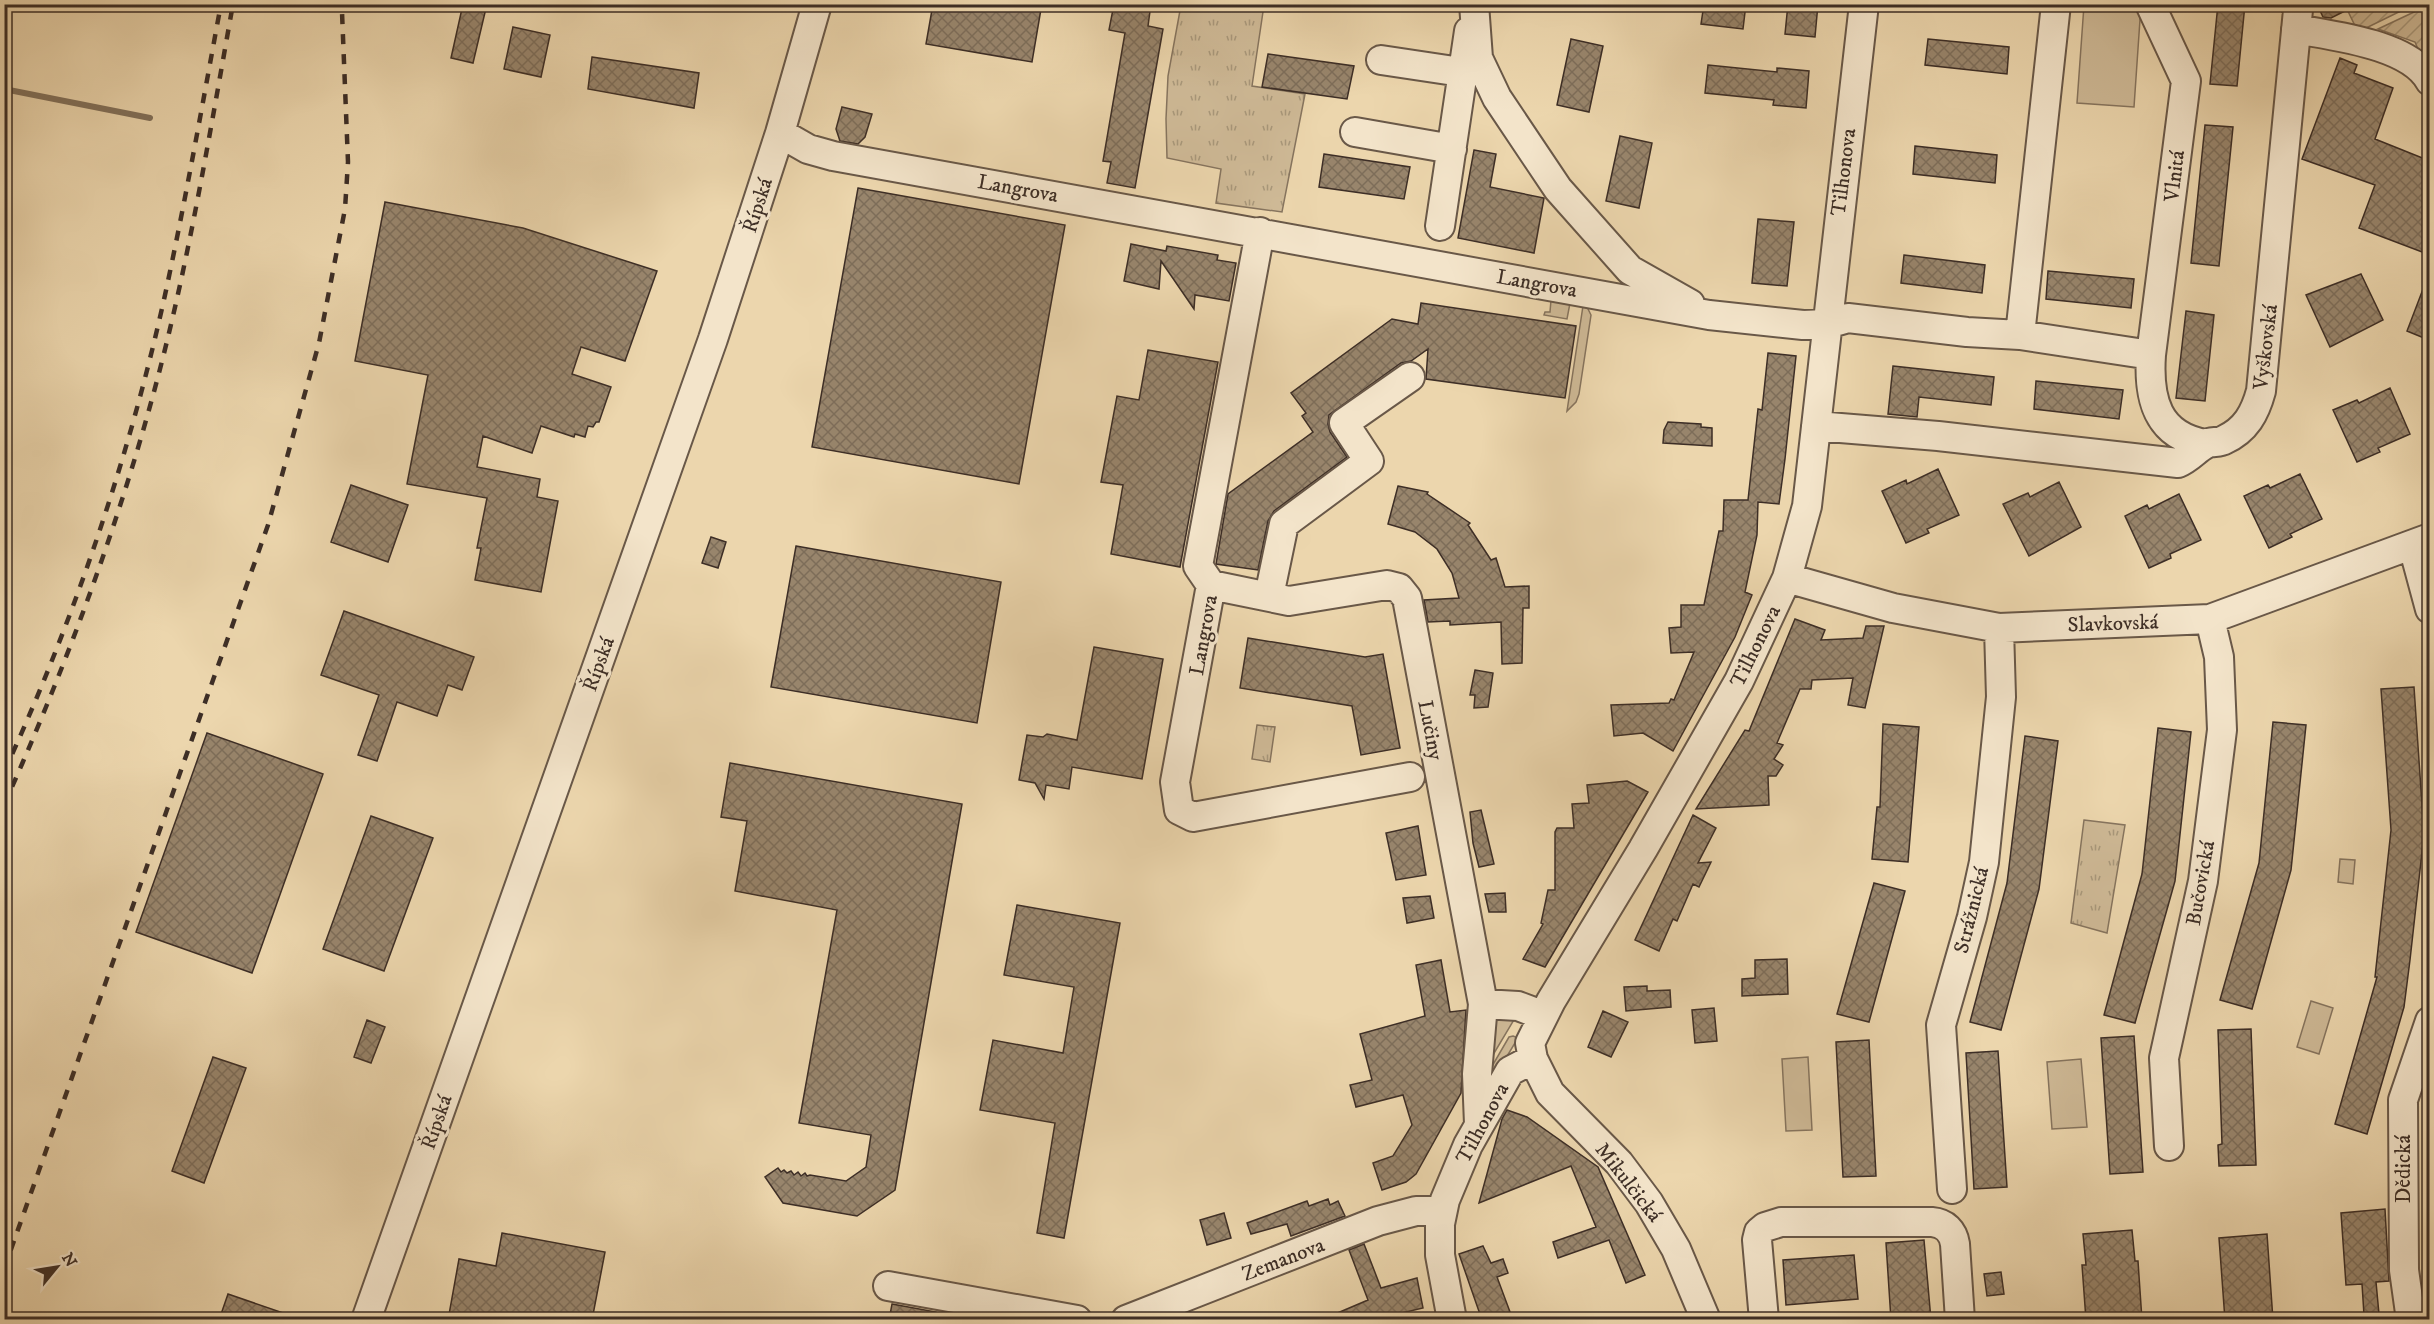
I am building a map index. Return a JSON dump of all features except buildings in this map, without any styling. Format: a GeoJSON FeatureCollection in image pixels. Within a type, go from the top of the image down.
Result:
{"type":"FeatureCollection","features":[{"type":"Feature","properties":{"kind":"street","name":"Řípská"},"geometry":{"type":"LineString","coordinates":[[366,1320],[674,451],[780,133],[817,4]]}},
{"type":"Feature","properties":{"kind":"street","name":"Tilhonova"},"geometry":{"type":"LineString","coordinates":[[1452,1320],[1440,1255],[1442,1210],[1453,1178],[1479,1124],[1510,1071],[1533,1059],[1532,1035],[1542,1015],[1643,849],[1738,681],[1787,578],[1807,506],[1863,4]]}},
{"type":"Feature","properties":{"kind":"street"},"geometry":{"type":"LineString","coordinates":[[2020,335],[2055,4]]}},
{"type":"Feature","properties":{"kind":"street","name":"Vlnitá"},"geometry":{"type":"LineString","coordinates":[[2150,4],[2186,81],[2151,355],[2152,398],[2160,415],[2174,433],[2189,441],[2206,444]]}},
{"type":"Feature","properties":{"kind":"street","name":"Langrova"},"geometry":{"type":"LineString","coordinates":[[1473,8],[1478,58],[1497,98],[1558,189],[1630,270],[1709,315]]}},
{"type":"Feature","properties":{"kind":"street","name":"Langrova"},"geometry":{"type":"LineString","coordinates":[[1440,226],[1461,72],[1473,8]]}},
{"type":"Feature","properties":{"kind":"street"},"geometry":{"type":"LineString","coordinates":[[2295,17],[2408,59],[2430,81]]}},
{"type":"Feature","properties":{"kind":"street","name":"Vyškovská"},"geometry":{"type":"LineString","coordinates":[[1816,426],[1938,436],[2178,463],[2192,457],[2206,444],[2224,440],[2243,427],[2255,412],[2261,392],[2295,17]]}},
{"type":"Feature","properties":{"kind":"street"},"geometry":{"type":"LineString","coordinates":[[1381,60],[1461,72]]}},
{"type":"Feature","properties":{"kind":"street"},"geometry":{"type":"LineString","coordinates":[[1457,108],[1497,98]]}},
{"type":"Feature","properties":{"kind":"street"},"geometry":{"type":"LineString","coordinates":[[1355,132],[1452,149]]}},
{"type":"Feature","properties":{"kind":"street","name":"Langrova"},"geometry":{"type":"LineString","coordinates":[[780,133],[808,149],[833,156],[1709,315],[1803,325],[1827,324]]}},
{"type":"Feature","properties":{"kind":"street","name":"Langrova"},"geometry":{"type":"LineString","coordinates":[[1260,232],[1198,566],[1211,585],[1175,782],[1179,810],[1193,817],[1410,777]]}},
{"type":"Feature","properties":{"kind":"street"},"geometry":{"type":"LineString","coordinates":[[1827,324],[1848,318],[1967,332],[2020,335],[2151,355]]}},
{"type":"Feature","properties":{"kind":"street"},"geometry":{"type":"LineString","coordinates":[[1269,596],[1284,524],[1369,461],[1344,423],[1410,377]]}},
{"type":"Feature","properties":{"kind":"street"},"geometry":{"type":"LineString","coordinates":[[2421,542],[2430,609]]}},
{"type":"Feature","properties":{"kind":"street","name":"Slavkovská"},"geometry":{"type":"LineString","coordinates":[[1787,578],[1893,608],[1999,628],[2210,619],[2421,542]]}},
{"type":"Feature","properties":{"kind":"street","name":"Lučiny"},"geometry":{"type":"LineString","coordinates":[[1211,585],[1289,601],[1387,585],[1399,588],[1407,598],[1483,1004],[1477,1074],[1479,1124]]}},
{"type":"Feature","properties":{"kind":"street","name":"Bučovická"},"geometry":{"type":"LineString","coordinates":[[2169,1146],[2164,1058],[2203,881],[2222,730],[2219,657],[2210,619]]}},
{"type":"Feature","properties":{"kind":"street","name":"Strážnická"},"geometry":{"type":"LineString","coordinates":[[1952,1190],[1941,1025],[1972,917],[1984,862],[2001,697],[1999,628]]}},
{"type":"Feature","properties":{"kind":"street"},"geometry":{"type":"LineString","coordinates":[[1483,1004],[1518,1006],[1542,1015]]}},
{"type":"Feature","properties":{"kind":"street","name":"Dědická"},"geometry":{"type":"LineString","coordinates":[[2411,1320],[2404,1270],[2403,1100],[2430,1021]]}},
{"type":"Feature","properties":{"kind":"street","name":"Mikulčická"},"geometry":{"type":"LineString","coordinates":[[1533,1059],[1550,1093],[1619,1163],[1649,1203],[1676,1249],[1706,1320]]}},
{"type":"Feature","properties":{"kind":"street","name":"Zemanova"},"geometry":{"type":"LineString","coordinates":[[1126,1320],[1378,1221],[1416,1211],[1442,1210]]}},
{"type":"Feature","properties":{"kind":"street"},"geometry":{"type":"LineString","coordinates":[[1764,1320],[1757,1240],[1759,1232],[1775,1223],[1820,1222],[1932,1222],[1944,1225],[1953,1235],[1955,1244],[1960,1320]]}},
{"type":"Feature","properties":{"kind":"street"},"geometry":{"type":"LineString","coordinates":[[888,1286],[1077,1320]]}},
{"type":"Feature","properties":{"kind":"street"},"geometry":{"type":"LineString","coordinates":[[1101,1320],[1113,1320]]}},
{"type":"Feature","properties":{"kind":"green space"},"geometry":{"type":"Polygon","coordinates":[[[1181,5],[1264,5],[1252,86],[1305,94],[1282,212],[1216,203],[1221,169],[1167,158],[1168,76],[1181,5]]]}},
{"type":"Feature","properties":{"kind":"green space"},"geometry":{"type":"Polygon","coordinates":[[[2084,5],[2141,5],[2134,107],[2077,103],[2084,5]]]}},
{"type":"Feature","properties":{"kind":"green space"},"geometry":{"type":"Polygon","coordinates":[[[2345,5],[2413,5],[2358,32],[2345,5]]]}},
{"type":"Feature","properties":{"kind":"green space"},"geometry":{"type":"Polygon","coordinates":[[[2429,5],[2429,75],[2415,42],[2378,29],[2429,5]]]}},
{"type":"Feature","properties":{"kind":"green space"},"geometry":{"type":"Polygon","coordinates":[[[1551,300],[1570,303],[1567,319],[1544,315],[1545,312],[1550,312],[1551,300]]]}},
{"type":"Feature","properties":{"kind":"green space"},"geometry":{"type":"Polygon","coordinates":[[[1583,306],[1587,307],[1591,315],[1579,394],[1576,402],[1567,411],[1583,306]]]}},
{"type":"Feature","properties":{"kind":"green space"},"geometry":{"type":"Polygon","coordinates":[[[1257,725],[1275,727],[1270,762],[1252,759],[1257,725]]]}},
{"type":"Feature","properties":{"kind":"green space"},"geometry":{"type":"Polygon","coordinates":[[[2084,820],[2125,825],[2107,933],[2071,923],[2084,820]]]}},
{"type":"Feature","properties":{"kind":"green space"},"geometry":{"type":"Polygon","coordinates":[[[2340,859],[2355,860],[2353,884],[2338,882],[2340,859]]]}},
{"type":"Feature","properties":{"kind":"green space"},"geometry":{"type":"Polygon","coordinates":[[[2311,1001],[2333,1008],[2319,1054],[2297,1047],[2311,1001]]]}},
{"type":"Feature","properties":{"kind":"green space"},"geometry":{"type":"Polygon","coordinates":[[[1518,1013],[1484,1070],[1490,1018],[1518,1013]]]}},
{"type":"Feature","properties":{"kind":"green space"},"geometry":{"type":"Polygon","coordinates":[[[1509,1037],[1518,1038],[1489,1086],[1484,1080],[1509,1037]]]}},
{"type":"Feature","properties":{"kind":"green space"},"geometry":{"type":"Polygon","coordinates":[[[1808,1057],[1812,1130],[1786,1131],[1782,1059],[1808,1057]]]}},
{"type":"Feature","properties":{"kind":"green space"},"geometry":{"type":"Polygon","coordinates":[[[2081,1059],[2087,1127],[2052,1129],[2047,1062],[2081,1059]]]}},
{"type":"Feature","properties":{"kind":"waterway"},"geometry":{"type":"LineString","coordinates":[[4,89],[150,118]]}},
{"type":"Feature","properties":{"kind":"railway"},"geometry":{"type":"LineString","coordinates":[[4,772],[30,715],[76,597],[117,477],[134,417],[151,356],[173,259],[221,4]]}},
{"type":"Feature","properties":{"kind":"railway"},"geometry":{"type":"LineString","coordinates":[[4,805],[71,645],[110,536],[145,425],[181,278],[233,4]]}},
{"type":"Feature","properties":{"kind":"railway"},"geometry":{"type":"LineString","coordinates":[[4,1269],[268,525],[319,343],[345,209],[348,162],[342,12]]}}]}
